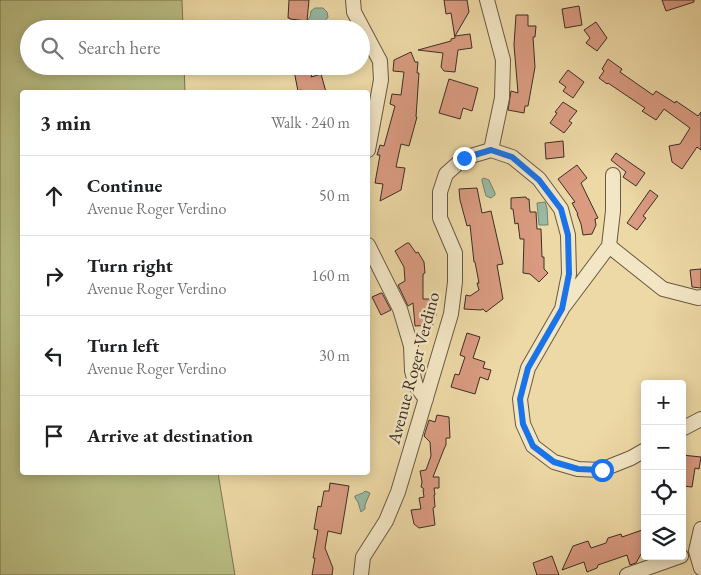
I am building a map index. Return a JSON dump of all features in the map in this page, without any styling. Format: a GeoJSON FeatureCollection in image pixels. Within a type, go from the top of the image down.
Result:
{"type":"FeatureCollection","features":[{"type":"Feature","properties":{"kind":"street"},"geometry":{"type":"LineString","coordinates":[[353,0],[354,12],[358,20]]}},
{"type":"Feature","properties":{"kind":"street"},"geometry":{"type":"LineString","coordinates":[[487,0],[503,60],[502,98],[491,150],[512,157],[539,180],[561,209],[568,235],[569,274],[562,309]]}},
{"type":"Feature","properties":{"kind":"street"},"geometry":{"type":"LineString","coordinates":[[370,42],[380,61],[381,80],[370,139]]}},
{"type":"Feature","properties":{"kind":"street","name":"Avenue Roger Verdino"},"geometry":{"type":"LineString","coordinates":[[361,575],[363,557],[386,521],[398,492],[451,314],[455,282],[455,253],[440,218],[440,192],[446,174],[464,158],[491,150]]}},
{"type":"Feature","properties":{"kind":"street"},"geometry":{"type":"LineString","coordinates":[[614,174],[613,212],[609,246],[562,309],[528,368],[520,399],[523,424],[533,446],[554,462],[578,469],[602,470],[641,452]]}},
{"type":"Feature","properties":{"kind":"street"},"geometry":{"type":"LineString","coordinates":[[609,246],[663,289],[698,298],[701,297]]}},
{"type":"Feature","properties":{"kind":"street"},"geometry":{"type":"LineString","coordinates":[[370,249],[400,309],[411,346],[412,371],[416,386],[426,399]]}},
{"type":"Feature","properties":{"kind":"street"},"geometry":{"type":"LineString","coordinates":[[686,427],[701,419]]}},
{"type":"Feature","properties":{"kind":"street"},"geometry":{"type":"LineString","coordinates":[[701,529],[696,551],[701,568]]}},
{"type":"Feature","properties":{"kind":"street"},"geometry":{"type":"LineString","coordinates":[[686,555],[696,551]]}},
{"type":"Feature","properties":{"kind":"street"},"geometry":{"type":"LineString","coordinates":[[627,575],[670,560]]}},
{"type":"Feature","properties":{"kind":"green space"},"geometry":{"type":"Polygon","coordinates":[[[0,0],[182,0],[183,20],[20,20],[20,75],[184,75],[185,90],[20,90],[20,475],[218,475],[235,575],[0,575],[0,0]]]}},
{"type":"Feature","properties":{"kind":"shaded area"},"geometry":{"type":"Polygon","coordinates":[[[315,8],[323,8],[327,12],[328,17],[325,20],[308,20],[311,11],[315,8]]]}},
{"type":"Feature","properties":{"kind":"shaded area"},"geometry":{"type":"Polygon","coordinates":[[[484,178],[489,180],[495,193],[491,198],[486,196],[482,181],[484,178]]]}},
{"type":"Feature","properties":{"kind":"shaded area"},"geometry":{"type":"Polygon","coordinates":[[[545,202],[548,225],[539,225],[537,203],[545,202]]]}},
{"type":"Feature","properties":{"kind":"shaded area"},"geometry":{"type":"Polygon","coordinates":[[[365,491],[370,493],[365,509],[361,512],[355,496],[365,491]]]}},
{"type":"Feature","properties":{"kind":"building"},"geometry":{"type":"Polygon","coordinates":[[[289,0],[309,0],[307,20],[288,18],[289,0]]]}},
{"type":"Feature","properties":{"kind":"building"},"geometry":{"type":"Polygon","coordinates":[[[444,0],[467,0],[469,12],[455,36],[470,34],[472,48],[458,50],[455,72],[444,71],[441,67],[443,53],[418,50],[451,41],[451,39],[455,38],[451,13],[446,14],[444,0]]]}},
{"type":"Feature","properties":{"kind":"building"},"geometry":{"type":"Polygon","coordinates":[[[662,0],[694,0],[694,2],[666,11],[662,0]]]}},
{"type":"Feature","properties":{"kind":"building"},"geometry":{"type":"Polygon","coordinates":[[[579,6],[582,25],[565,28],[562,9],[579,6]]]}},
{"type":"Feature","properties":{"kind":"building"},"geometry":{"type":"Polygon","coordinates":[[[516,15],[528,15],[528,26],[536,26],[535,37],[533,37],[535,67],[528,106],[525,106],[524,113],[508,110],[511,91],[518,93],[514,45],[516,15]]]}},
{"type":"Feature","properties":{"kind":"building"},"geometry":{"type":"Polygon","coordinates":[[[596,22],[607,38],[597,51],[586,43],[590,38],[584,30],[596,22]]]}},
{"type":"Feature","properties":{"kind":"building"},"geometry":{"type":"Polygon","coordinates":[[[411,52],[415,62],[418,62],[417,117],[409,146],[401,144],[396,167],[405,168],[401,190],[380,201],[383,184],[375,183],[380,155],[377,155],[380,145],[384,146],[395,106],[390,104],[392,94],[401,95],[404,72],[393,71],[394,60],[411,52]]]}},
{"type":"Feature","properties":{"kind":"building"},"geometry":{"type":"Polygon","coordinates":[[[608,59],[622,69],[620,72],[653,95],[656,91],[675,103],[676,101],[698,116],[701,112],[701,150],[697,147],[682,169],[672,162],[669,146],[680,144],[690,128],[664,109],[656,120],[642,111],[645,108],[599,78],[604,71],[602,69],[608,59]]]}},
{"type":"Feature","properties":{"kind":"building"},"geometry":{"type":"Polygon","coordinates":[[[568,70],[584,82],[573,98],[563,91],[566,87],[559,82],[568,70]]]}},
{"type":"Feature","properties":{"kind":"building"},"geometry":{"type":"Polygon","coordinates":[[[295,75],[312,75],[311,77],[321,75],[325,90],[298,90],[295,75]]]}},
{"type":"Feature","properties":{"kind":"building"},"geometry":{"type":"Polygon","coordinates":[[[449,79],[478,88],[472,111],[463,108],[460,119],[439,113],[449,79]]]}},
{"type":"Feature","properties":{"kind":"building"},"geometry":{"type":"Polygon","coordinates":[[[563,102],[577,111],[569,121],[572,123],[564,133],[550,123],[557,113],[555,112],[563,102]]]}},
{"type":"Feature","properties":{"kind":"building"},"geometry":{"type":"Polygon","coordinates":[[[563,141],[564,157],[546,159],[545,143],[563,141]]]}},
{"type":"Feature","properties":{"kind":"building"},"geometry":{"type":"Polygon","coordinates":[[[616,153],[645,173],[636,186],[623,177],[626,172],[611,160],[616,153]]]}},
{"type":"Feature","properties":{"kind":"building"},"geometry":{"type":"Polygon","coordinates":[[[577,165],[587,178],[581,183],[598,218],[595,219],[596,225],[592,234],[583,235],[578,214],[572,203],[575,202],[558,179],[577,165]]]}},
{"type":"Feature","properties":{"kind":"building"},"geometry":{"type":"Polygon","coordinates":[[[477,188],[482,213],[491,211],[503,264],[497,265],[503,299],[486,312],[483,309],[464,309],[466,295],[470,296],[479,290],[477,283],[479,283],[474,262],[470,225],[467,226],[459,189],[477,188]]]}},
{"type":"Feature","properties":{"kind":"building"},"geometry":{"type":"Polygon","coordinates":[[[650,190],[658,196],[643,216],[646,218],[637,230],[627,223],[650,190]]]}},
{"type":"Feature","properties":{"kind":"building"},"geometry":{"type":"Polygon","coordinates":[[[526,197],[529,199],[530,212],[536,212],[537,229],[541,229],[542,257],[544,257],[544,269],[548,273],[539,282],[530,274],[523,273],[524,239],[520,239],[518,223],[515,224],[513,209],[511,209],[511,198],[526,197]]]}},
{"type":"Feature","properties":{"kind":"building"},"geometry":{"type":"Polygon","coordinates":[[[407,243],[416,253],[418,252],[424,262],[423,299],[431,299],[431,305],[436,305],[436,316],[432,317],[433,325],[415,326],[413,303],[408,306],[398,285],[405,281],[404,267],[395,251],[407,243]]]}},
{"type":"Feature","properties":{"kind":"building"},"geometry":{"type":"Polygon","coordinates":[[[701,269],[701,288],[692,287],[690,270],[701,269]]]}},
{"type":"Feature","properties":{"kind":"building"},"geometry":{"type":"Polygon","coordinates":[[[382,293],[391,310],[381,315],[372,297],[382,293]]]}},
{"type":"Feature","properties":{"kind":"building"},"geometry":{"type":"Polygon","coordinates":[[[467,333],[480,337],[473,358],[485,362],[483,368],[491,370],[488,380],[480,377],[475,394],[451,387],[455,374],[459,375],[465,357],[460,355],[467,333]]]}},
{"type":"Feature","properties":{"kind":"building"},"geometry":{"type":"Polygon","coordinates":[[[437,415],[449,417],[450,438],[446,438],[446,445],[433,477],[439,477],[439,488],[434,488],[435,507],[433,508],[435,525],[419,528],[414,524],[411,510],[421,509],[419,498],[424,497],[424,490],[421,487],[420,471],[426,470],[431,456],[430,442],[424,436],[429,420],[435,422],[437,415]]]}},
{"type":"Feature","properties":{"kind":"building"},"geometry":{"type":"Polygon","coordinates":[[[686,455],[701,457],[699,469],[695,468],[692,487],[686,486],[686,455]]]}},
{"type":"Feature","properties":{"kind":"building"},"geometry":{"type":"Polygon","coordinates":[[[330,483],[349,486],[341,534],[328,531],[325,548],[333,568],[332,575],[312,575],[318,530],[314,529],[318,506],[321,507],[324,491],[329,491],[330,483]]]}},
{"type":"Feature","properties":{"kind":"building"},"geometry":{"type":"Polygon","coordinates":[[[641,530],[641,554],[636,563],[630,565],[627,555],[598,565],[597,568],[587,572],[584,562],[562,570],[573,546],[588,541],[591,548],[606,543],[608,538],[621,534],[622,537],[641,530]]]}},
{"type":"Feature","properties":{"kind":"building"},"geometry":{"type":"Polygon","coordinates":[[[552,556],[559,575],[537,575],[533,563],[552,556]]]}},
{"type":"Feature","properties":{"kind":"route"},"geometry":{"type":"LineString","coordinates":[[464,158],[491,150],[512,157],[539,180],[561,209],[568,235],[569,274],[562,309],[528,368],[520,399],[523,424],[533,446],[554,462],[578,469],[602,470]]}}]}
